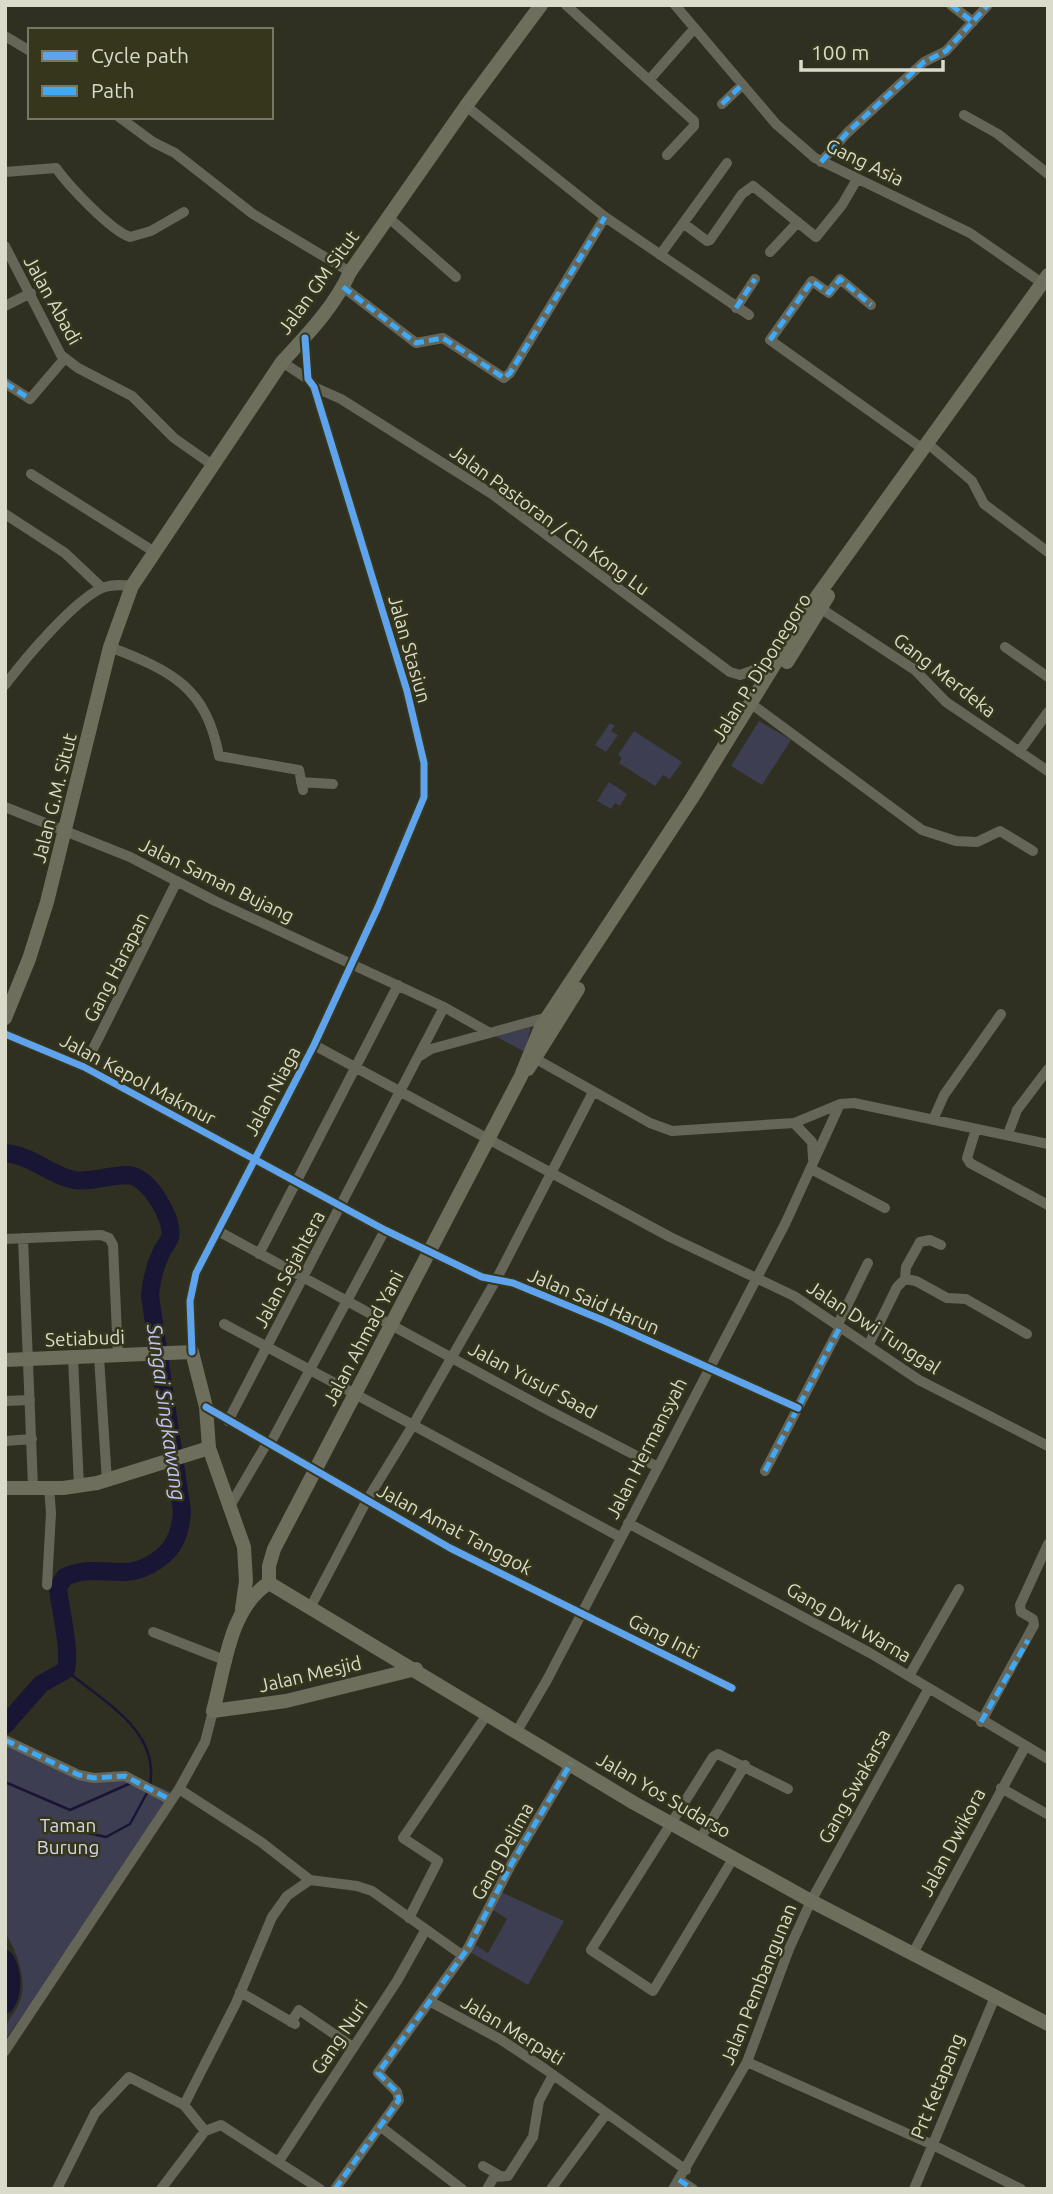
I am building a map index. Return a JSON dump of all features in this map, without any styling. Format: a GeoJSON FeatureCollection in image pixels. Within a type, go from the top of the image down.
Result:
{"type":"FeatureCollection","features":[{"type":"Feature","properties":{"kind":"main road","name":"Jalan GM Situt"},"geometry":{"type":"LineString","coordinates":[[132,586],[211,464],[282,362],[305,338],[344,286],[350,272],[466,106],[541,5]]}},
{"type":"Feature","properties":{"kind":"main road","name":"Jalan P. Diponegoro"},"geometry":{"type":"LineString","coordinates":[[521,1076],[527,1056],[548,1017],[802,628],[1046,282]]}},
{"type":"Feature","properties":{"kind":"main road","name":"Jalan P. Diponegoro"},"geometry":{"type":"LineString","coordinates":[[521,1076],[536,1059],[757,708],[802,628],[820,608],[928,448]]}},
{"type":"Feature","properties":{"kind":"main road","name":"Jalan G.M. Situt"},"geometry":{"type":"LineString","coordinates":[[6,1013],[29,960],[66,830],[110,648],[132,586]]}},
{"type":"Feature","properties":{"kind":"main road","name":"Jalan Ahmad Yani"},"geometry":{"type":"LineString","coordinates":[[269,1583],[269,1566],[274,1549],[521,1076]]}},
{"type":"Feature","properties":{"kind":"main road","name":"Setiabudi"},"geometry":{"type":"LineString","coordinates":[[5,1360],[192,1352]]}},
{"type":"Feature","properties":{"kind":"main road"},"geometry":{"type":"LineString","coordinates":[[192,1352],[206,1407],[209,1448],[244,1547],[246,1581],[242,1609],[213,1711]]}},
{"type":"Feature","properties":{"kind":"main road"},"geometry":{"type":"LineString","coordinates":[[5,1489],[79,1486],[107,1481],[209,1448]]}},
{"type":"Feature","properties":{"kind":"main road"},"geometry":{"type":"LineString","coordinates":[[244,1547],[261,1553],[274,1549]]}},
{"type":"Feature","properties":{"kind":"main road"},"geometry":{"type":"LineString","coordinates":[[242,1609],[259,1589],[269,1583]]}},
{"type":"Feature","properties":{"kind":"main road","name":"Jalan Yos Sudarso"},"geometry":{"type":"LineString","coordinates":[[269,1583],[673,1824],[912,1955],[1048,2024]]}},
{"type":"Feature","properties":{"kind":"main road"},"geometry":{"type":"LineString","coordinates":[[377,1678],[385,1653]]}},
{"type":"Feature","properties":{"kind":"main road","name":"Jalan Mesjid"},"geometry":{"type":"LineString","coordinates":[[213,1711],[286,1701],[416,1669]]}},
{"type":"Feature","properties":{"kind":"street"},"geometry":{"type":"LineString","coordinates":[[566,5],[695,122],[667,155]]}},
{"type":"Feature","properties":{"kind":"street","name":"Gang Asia"},"geometry":{"type":"LineString","coordinates":[[674,5],[788,136],[821,162],[970,233],[1046,282]]}},
{"type":"Feature","properties":{"kind":"street"},"geometry":{"type":"LineString","coordinates":[[951,5],[973,22]]}},
{"type":"Feature","properties":{"kind":"street"},"geometry":{"type":"LineString","coordinates":[[821,162],[847,133],[924,62],[946,51],[988,5]]}},
{"type":"Feature","properties":{"kind":"street"},"geometry":{"type":"LineString","coordinates":[[650,79],[693,30]]}},
{"type":"Feature","properties":{"kind":"street"},"geometry":{"type":"LineString","coordinates":[[5,36],[28,50]]}},
{"type":"Feature","properties":{"kind":"street"},"geometry":{"type":"LineString","coordinates":[[722,104],[742,85]]}},
{"type":"Feature","properties":{"kind":"street"},"geometry":{"type":"LineString","coordinates":[[466,106],[605,217],[749,315]]}},
{"type":"Feature","properties":{"kind":"street"},"geometry":{"type":"LineString","coordinates":[[964,115],[998,134],[1048,174]]}},
{"type":"Feature","properties":{"kind":"street"},"geometry":{"type":"LineString","coordinates":[[124,119],[153,142],[175,153],[253,214],[350,272]]}},
{"type":"Feature","properties":{"kind":"street"},"geometry":{"type":"LineString","coordinates":[[660,255],[727,163]]}},
{"type":"Feature","properties":{"kind":"street"},"geometry":{"type":"LineString","coordinates":[[5,172],[56,167],[73,190],[112,227],[130,237],[151,231],[184,212]]}},
{"type":"Feature","properties":{"kind":"street"},"geometry":{"type":"LineString","coordinates":[[683,223],[707,241],[710,240],[744,191],[753,186],[816,237],[842,205],[856,180]]}},
{"type":"Feature","properties":{"kind":"street"},"geometry":{"type":"LineString","coordinates":[[344,286],[416,343],[443,338],[504,378],[510,373],[605,217]]}},
{"type":"Feature","properties":{"kind":"street"},"geometry":{"type":"LineString","coordinates":[[388,218],[456,277]]}},
{"type":"Feature","properties":{"kind":"street"},"geometry":{"type":"LineString","coordinates":[[771,252],[798,222]]}},
{"type":"Feature","properties":{"kind":"street","name":"Jalan Abadi"},"geometry":{"type":"LineString","coordinates":[[5,246],[65,358],[78,368],[132,396],[174,438],[211,464]]}},
{"type":"Feature","properties":{"kind":"street"},"geometry":{"type":"LineString","coordinates":[[736,307],[755,279]]}},
{"type":"Feature","properties":{"kind":"street"},"geometry":{"type":"LineString","coordinates":[[871,305],[839,279],[829,293],[812,281],[770,340],[972,481],[984,504],[1048,552]]}},
{"type":"Feature","properties":{"kind":"street"},"geometry":{"type":"LineString","coordinates":[[5,306],[31,293]]}},
{"type":"Feature","properties":{"kind":"street","name":"Jalan Stasiun"},"geometry":{"type":"LineString","coordinates":[[305,338],[311,383],[396,648],[424,763],[424,796],[418,815],[351,963]]}},
{"type":"Feature","properties":{"kind":"street"},"geometry":{"type":"LineString","coordinates":[[5,383],[30,398],[65,358]]}},
{"type":"Feature","properties":{"kind":"street","name":"Jalan Pastoran / Cin Kong Lu"},"geometry":{"type":"LineString","coordinates":[[282,362],[311,383],[492,494],[730,672],[740,676],[762,667]]}},
{"type":"Feature","properties":{"kind":"street"},"geometry":{"type":"LineString","coordinates":[[31,474],[153,551]]}},
{"type":"Feature","properties":{"kind":"street"},"geometry":{"type":"LineString","coordinates":[[5,514],[65,553],[102,588]]}},
{"type":"Feature","properties":{"kind":"street"},"geometry":{"type":"LineString","coordinates":[[5,685],[62,622],[102,588],[132,586]]}},
{"type":"Feature","properties":{"kind":"street","name":"Gang Merdeka"},"geometry":{"type":"LineString","coordinates":[[820,608],[915,670],[946,702],[1048,771]]}},
{"type":"Feature","properties":{"kind":"street"},"geometry":{"type":"LineString","coordinates":[[1005,647],[1048,677]]}},
{"type":"Feature","properties":{"kind":"street"},"geometry":{"type":"LineString","coordinates":[[110,648],[173,675],[190,689],[209,720],[219,756],[299,770],[302,786],[334,784]]}},
{"type":"Feature","properties":{"kind":"street"},"geometry":{"type":"LineString","coordinates":[[757,708],[922,830],[956,841],[977,842],[1000,831],[1033,851]]}},
{"type":"Feature","properties":{"kind":"street"},"geometry":{"type":"LineString","coordinates":[[1018,752],[1048,712]]}},
{"type":"Feature","properties":{"kind":"street","name":"Jalan Saman Bujang"},"geometry":{"type":"LineString","coordinates":[[5,807],[130,857],[444,1007],[490,1033]]}},
{"type":"Feature","properties":{"kind":"street","name":"Gang Harapan"},"geometry":{"type":"LineString","coordinates":[[84,1067],[177,881]]}},
{"type":"Feature","properties":{"kind":"street","name":"Jalan Niaga"},"geometry":{"type":"LineString","coordinates":[[192,1352],[191,1288],[314,1045],[351,963]]}},
{"type":"Feature","properties":{"kind":"street"},"geometry":{"type":"LineString","coordinates":[[259,1254],[398,985]]}},
{"type":"Feature","properties":{"kind":"street","name":"Jalan Sejahtera"},"geometry":{"type":"LineString","coordinates":[[228,1421],[444,1007]]}},
{"type":"Feature","properties":{"kind":"street"},"geometry":{"type":"LineString","coordinates":[[933,1120],[944,1095],[1001,1014]]}},
{"type":"Feature","properties":{"kind":"street"},"geometry":{"type":"LineString","coordinates":[[417,1058],[431,1049],[548,1017]]}},
{"type":"Feature","properties":{"kind":"street","name":"Jalan Kepol Makmur"},"geometry":{"type":"LineString","coordinates":[[5,1034],[84,1067],[341,1207]]}},
{"type":"Feature","properties":{"kind":"street","name":"Jalan Dwi Tunggal"},"geometry":{"type":"LineString","coordinates":[[314,1045],[670,1237],[756,1277],[839,1326],[919,1380],[1048,1446]]}},
{"type":"Feature","properties":{"kind":"street"},"geometry":{"type":"LineString","coordinates":[[536,1059],[650,1123],[672,1131],[794,1123],[840,1104],[866,1104],[1048,1144]]}},
{"type":"Feature","properties":{"kind":"street"},"geometry":{"type":"LineString","coordinates":[[1008,1134],[1017,1110],[1048,1069]]}},
{"type":"Feature","properties":{"kind":"street"},"geometry":{"type":"LineString","coordinates":[[310,1608],[367,1500],[453,1358],[496,1280],[593,1092]]}},
{"type":"Feature","properties":{"kind":"street","name":"Jalan Hermansyah"},"geometry":{"type":"LineString","coordinates":[[517,1731],[756,1277],[812,1167],[840,1104]]}},
{"type":"Feature","properties":{"kind":"street"},"geometry":{"type":"LineString","coordinates":[[794,1123],[813,1144],[812,1167],[885,1208]]}},
{"type":"Feature","properties":{"kind":"street"},"geometry":{"type":"LineString","coordinates":[[976,1129],[967,1158],[970,1163],[1048,1205]]}},
{"type":"Feature","properties":{"kind":"street","name":"Jalan Said Harun"},"geometry":{"type":"LineString","coordinates":[[341,1207],[482,1277],[513,1283],[605,1321],[798,1408]]}},
{"type":"Feature","properties":{"kind":"street"},"geometry":{"type":"LineString","coordinates":[[230,1506],[269,1444],[385,1230]]}},
{"type":"Feature","properties":{"kind":"street","name":"Jalan Yusuf Saad"},"geometry":{"type":"LineString","coordinates":[[218,1231],[658,1467]]}},
{"type":"Feature","properties":{"kind":"street"},"geometry":{"type":"LineString","coordinates":[[5,1239],[101,1235],[109,1238],[113,1245],[118,1356]]}},
{"type":"Feature","properties":{"kind":"street"},"geometry":{"type":"LineString","coordinates":[[23,1238],[33,1487]]}},
{"type":"Feature","properties":{"kind":"street"},"geometry":{"type":"LineString","coordinates":[[868,1346],[897,1287],[905,1279],[906,1267],[920,1242],[930,1240],[941,1245]]}},
{"type":"Feature","properties":{"kind":"street"},"geometry":{"type":"LineString","coordinates":[[765,1471],[868,1263]]}},
{"type":"Feature","properties":{"kind":"street"},"geometry":{"type":"LineString","coordinates":[[905,1279],[916,1281],[947,1298],[966,1299],[1027,1334]]}},
{"type":"Feature","properties":{"kind":"street"},"geometry":{"type":"LineString","coordinates":[[224,1324],[620,1537]]}},
{"type":"Feature","properties":{"kind":"street"},"geometry":{"type":"LineString","coordinates":[[99,1357],[107,1481]]}},
{"type":"Feature","properties":{"kind":"street"},"geometry":{"type":"LineString","coordinates":[[72,1358],[79,1486]]}},
{"type":"Feature","properties":{"kind":"street"},"geometry":{"type":"LineString","coordinates":[[5,1401],[30,1400]]}},
{"type":"Feature","properties":{"kind":"street"},"geometry":{"type":"LineString","coordinates":[[206,1407],[228,1421]]}},
{"type":"Feature","properties":{"kind":"street","name":"Jalan Amat Tanggok"},"geometry":{"type":"LineString","coordinates":[[228,1421],[316,1468],[450,1548],[581,1612]]}},
{"type":"Feature","properties":{"kind":"street"},"geometry":{"type":"LineString","coordinates":[[5,1441],[32,1439]]}},
{"type":"Feature","properties":{"kind":"street"},"geometry":{"type":"LineString","coordinates":[[47,1585],[50,1486]]}},
{"type":"Feature","properties":{"kind":"street","name":"Gang Dwi Warna"},"geometry":{"type":"LineString","coordinates":[[628,1523],[778,1601],[1048,1759]]}},
{"type":"Feature","properties":{"kind":"street"},"geometry":{"type":"LineString","coordinates":[[981,1722],[1034,1625],[1033,1619],[1021,1612],[1020,1605],[1048,1544]]}},
{"type":"Feature","properties":{"kind":"street"},"geometry":{"type":"LineString","coordinates":[[909,1676],[959,1589]]}},
{"type":"Feature","properties":{"kind":"street","name":"Gang Inti"},"geometry":{"type":"LineString","coordinates":[[581,1612],[732,1688]]}},
{"type":"Feature","properties":{"kind":"street"},"geometry":{"type":"LineString","coordinates":[[153,1632],[227,1661]]}},
{"type":"Feature","properties":{"kind":"street","name":"Gang Swakarsa"},"geometry":{"type":"LineString","coordinates":[[811,1901],[929,1688]]}},
{"type":"Feature","properties":{"kind":"street"},"geometry":{"type":"LineString","coordinates":[[5,2051],[166,1797],[179,1789],[199,1754],[213,1711]]}},
{"type":"Feature","properties":{"kind":"street"},"geometry":{"type":"LineString","coordinates":[[409,1918],[438,1860],[402,1838],[488,1713]]}},
{"type":"Feature","properties":{"kind":"street"},"geometry":{"type":"LineString","coordinates":[[5,1740],[86,1777],[119,1775],[166,1797]]}},
{"type":"Feature","properties":{"kind":"street","name":"Jalan Dwikora"},"geometry":{"type":"LineString","coordinates":[[912,1955],[1025,1746]]}},
{"type":"Feature","properties":{"kind":"street"},"geometry":{"type":"LineString","coordinates":[[734,1857],[653,1991],[592,1950],[713,1758],[718,1754],[745,1765],[788,1789]]}},
{"type":"Feature","properties":{"kind":"street","name":"Gang Delima"},"geometry":{"type":"LineString","coordinates":[[462,1955],[571,1763]]}},
{"type":"Feature","properties":{"kind":"street"},"geometry":{"type":"LineString","coordinates":[[700,1839],[745,1765]]}},
{"type":"Feature","properties":{"kind":"street"},"geometry":{"type":"LineString","coordinates":[[1001,1788],[1047,1814]]}},
{"type":"Feature","properties":{"kind":"street"},"geometry":{"type":"LineString","coordinates":[[179,1789],[261,1842],[310,1881],[365,1888],[462,1955]]}},
{"type":"Feature","properties":{"kind":"street"},"geometry":{"type":"LineString","coordinates":[[184,2105],[280,1903],[310,1881]]}},
{"type":"Feature","properties":{"kind":"street","name":"Jalan Pembangunan"},"geometry":{"type":"LineString","coordinates":[[680,2180],[747,2062],[811,1901]]}},
{"type":"Feature","properties":{"kind":"street","name":"Gang Nuri"},"geometry":{"type":"LineString","coordinates":[[279,2161],[397,1981],[425,1930]]}},
{"type":"Feature","properties":{"kind":"street","name":"Jalan Merpati"},"geometry":{"type":"LineString","coordinates":[[462,1955],[432,2001],[500,2039],[554,2075],[606,2114],[693,2189]]}},
{"type":"Feature","properties":{"kind":"street"},"geometry":{"type":"LineString","coordinates":[[240,1992],[293,2023],[299,2010],[353,2047]]}},
{"type":"Feature","properties":{"kind":"street","name":"Prt Ketapang"},"geometry":{"type":"LineString","coordinates":[[914,2189],[995,1997]]}},
{"type":"Feature","properties":{"kind":"street"},"geometry":{"type":"LineString","coordinates":[[335,2189],[381,2127],[399,2097],[378,2073],[432,2001]]}},
{"type":"Feature","properties":{"kind":"street"},"geometry":{"type":"LineString","coordinates":[[747,2062],[933,2145],[1021,2189]]}},
{"type":"Feature","properties":{"kind":"street"},"geometry":{"type":"LineString","coordinates":[[505,2178],[533,2137],[539,2101],[554,2075]]}},
{"type":"Feature","properties":{"kind":"street"},"geometry":{"type":"LineString","coordinates":[[57,2189],[90,2121],[126,2078],[132,2078],[184,2105],[205,2131]]}},
{"type":"Feature","properties":{"kind":"street"},"geometry":{"type":"LineString","coordinates":[[551,2189],[606,2114]]}},
{"type":"Feature","properties":{"kind":"street"},"geometry":{"type":"LineString","coordinates":[[161,2189],[205,2131],[221,2125],[320,2189]]}},
{"type":"Feature","properties":{"kind":"street"},"geometry":{"type":"LineString","coordinates":[[381,2127],[462,2189]]}},
{"type":"Feature","properties":{"kind":"street"},"geometry":{"type":"LineString","coordinates":[[483,2166],[505,2178]]}},
{"type":"Feature","properties":{"kind":"street"},"geometry":{"type":"LineString","coordinates":[[487,2189],[494,2178],[505,2178]]}},
{"type":"Feature","properties":{"kind":"green space"},"geometry":{"type":"Polygon","coordinates":[[[759,721],[791,740],[762,785],[731,766],[759,721]]]}},
{"type":"Feature","properties":{"kind":"green space"},"geometry":{"type":"Polygon","coordinates":[[[610,723],[615,726],[611,731],[618,735],[606,752],[595,745],[610,723]]]}},
{"type":"Feature","properties":{"kind":"green space"},"geometry":{"type":"Polygon","coordinates":[[[634,731],[682,762],[670,779],[663,775],[655,786],[619,763],[622,758],[618,755],[634,731]]]}},
{"type":"Feature","properties":{"kind":"green space"},"geometry":{"type":"Polygon","coordinates":[[[609,782],[627,794],[620,806],[615,803],[611,809],[597,801],[609,782]]]}},
{"type":"Feature","properties":{"kind":"green space"},"geometry":{"type":"Polygon","coordinates":[[[531,1027],[525,1052],[495,1036],[531,1027]]]}},
{"type":"Feature","properties":{"kind":"green space","name":"Taman Burung"},"geometry":{"type":"Polygon","coordinates":[[[5,1743],[86,1775],[131,1776],[171,1792],[75,1941],[5,2040],[8,2022],[20,2001],[23,1984],[17,1956],[5,1933],[5,1743]]]}},
{"type":"Feature","properties":{"kind":"green space"},"geometry":{"type":"Polygon","coordinates":[[[501,1892],[564,1921],[528,1985],[470,1952],[474,1944],[488,1953],[507,1919],[493,1910],[501,1892]]]}},
{"type":"Feature","properties":{"kind":"waterway","name":"Sungai Singkawang"},"geometry":{"type":"LineString","coordinates":[[5,1153],[25,1158],[74,1180],[133,1176],[147,1185],[165,1211],[170,1237],[155,1267],[150,1296],[182,1511],[172,1546],[150,1565],[126,1572],[91,1571],[65,1577],[58,1587],[66,1641],[66,1670],[41,1684],[5,1725]]}},
{"type":"Feature","properties":{"kind":"waterway"},"geometry":{"type":"LineString","coordinates":[[66,1670],[111,1705],[137,1732],[151,1765],[150,1785]]}},
{"type":"Feature","properties":{"kind":"waterway"},"geometry":{"type":"LineString","coordinates":[[5,1782],[70,1810],[131,1783]]}},
{"type":"Feature","properties":{"kind":"waterway"},"geometry":{"type":"LineString","coordinates":[[78,1831],[106,1837],[130,1824],[148,1791]]}},
{"type":"Feature","properties":{"kind":"waterway","name":"Sungai Singkawang"},"geometry":{"type":"LineString","coordinates":[[5,1959],[11,1982],[5,2005]]}},
{"type":"Feature","properties":{"kind":"marked path"},"geometry":{"type":"LineString","coordinates":[[951,5],[973,22]]}},
{"type":"Feature","properties":{"kind":"marked path"},"geometry":{"type":"LineString","coordinates":[[821,162],[847,133],[924,62],[946,51],[988,5]]}},
{"type":"Feature","properties":{"kind":"marked path"},"geometry":{"type":"LineString","coordinates":[[722,104],[742,85]]}},
{"type":"Feature","properties":{"kind":"marked path"},"geometry":{"type":"LineString","coordinates":[[343,287],[416,343],[443,338],[504,378],[510,373],[605,217]]}},
{"type":"Feature","properties":{"kind":"marked path"},"geometry":{"type":"LineString","coordinates":[[736,308],[755,279]]}},
{"type":"Feature","properties":{"kind":"marked path"},"geometry":{"type":"LineString","coordinates":[[770,340],[812,281],[829,293],[840,279],[871,305]]}},
{"type":"Feature","properties":{"kind":"marked path"},"geometry":{"type":"LineString","coordinates":[[5,383],[30,399]]}},
{"type":"Feature","properties":{"kind":"marked path"},"geometry":{"type":"LineString","coordinates":[[765,1471],[840,1327]]}},
{"type":"Feature","properties":{"kind":"marked path"},"geometry":{"type":"LineString","coordinates":[[981,1722],[1028,1640]]}},
{"type":"Feature","properties":{"kind":"marked path"},"geometry":{"type":"LineString","coordinates":[[5,1740],[79,1775],[94,1778],[125,1776],[171,1800]]}},
{"type":"Feature","properties":{"kind":"marked path"},"geometry":{"type":"LineString","coordinates":[[335,2189],[399,2100],[397,2092],[378,2073],[468,1948],[512,1863],[571,1763]]}},
{"type":"Feature","properties":{"kind":"marked path"},"geometry":{"type":"LineString","coordinates":[[679,2180],[693,2189]]}},
{"type":"Feature","properties":{"kind":"cycle path"},"geometry":{"type":"LineString","coordinates":[[192,1352],[190,1301],[196,1273],[314,1045],[378,907],[424,797],[424,763],[407,691],[314,387],[308,379],[305,338]]}},
{"type":"Feature","properties":{"kind":"cycle path"},"geometry":{"type":"LineString","coordinates":[[5,1034],[84,1067],[385,1230],[482,1277],[513,1283],[605,1321],[798,1408]]}},
{"type":"Feature","properties":{"kind":"cycle path"},"geometry":{"type":"LineString","coordinates":[[206,1407],[450,1548],[732,1688]]}}]}
